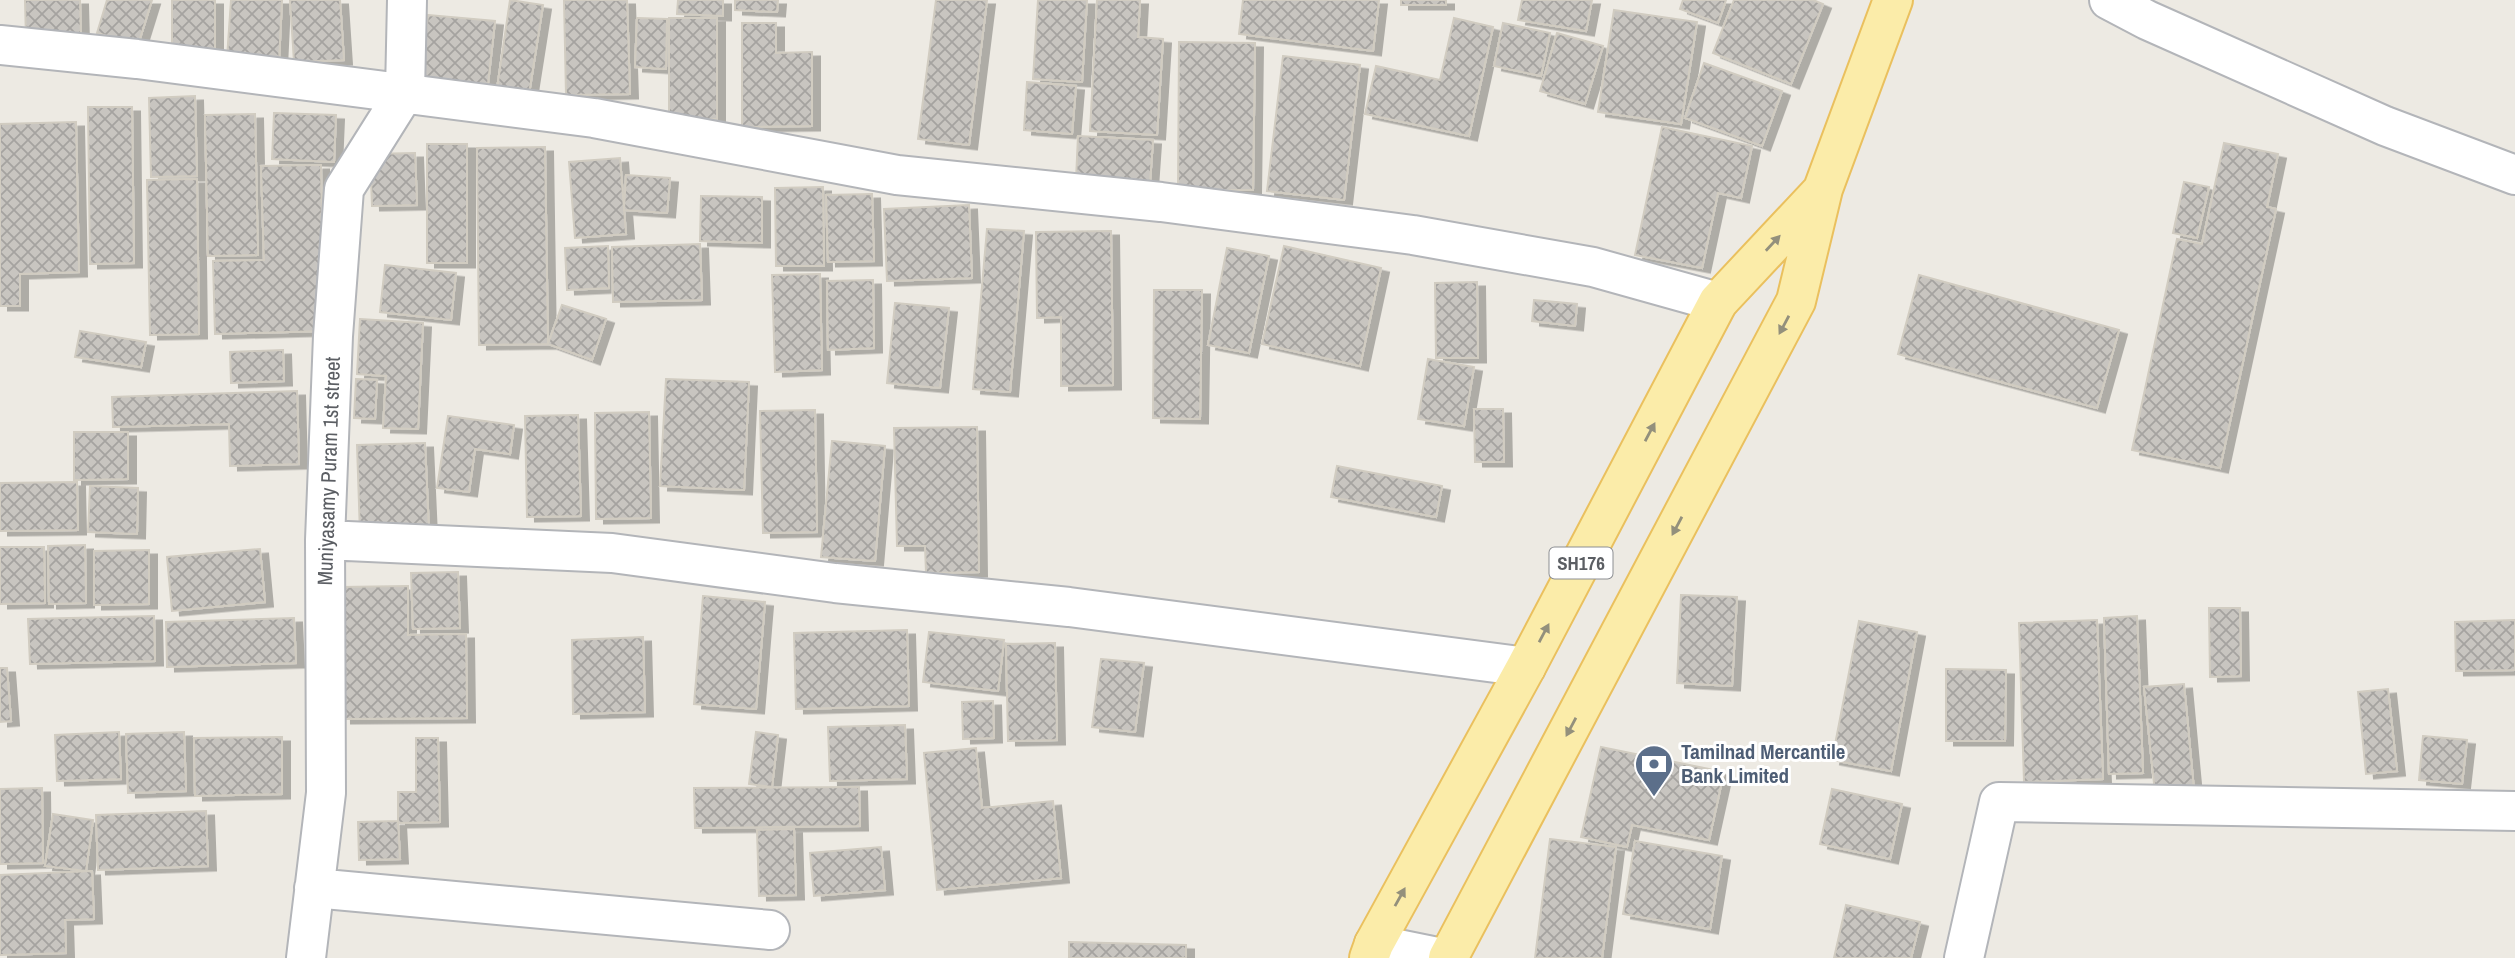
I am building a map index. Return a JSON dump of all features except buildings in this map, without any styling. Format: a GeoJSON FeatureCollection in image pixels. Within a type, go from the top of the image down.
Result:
{"type":"FeatureCollection","features":[{"type":"Feature","properties":{"kind":"main road","name":"SH176"},"geometry":{"type":"LineString","coordinates":[[1371,951],[1526,667],[1718,302],[1823,189],[1893,0]]}},
{"type":"Feature","properties":{"kind":"main road"},"geometry":{"type":"LineString","coordinates":[[1448,958],[1796,301],[1823,189]]}},
{"type":"Feature","properties":{"kind":"street"},"geometry":{"type":"LineString","coordinates":[[405,92],[407,0]]}},
{"type":"Feature","properties":{"kind":"street"},"geometry":{"type":"LineString","coordinates":[[2109,0],[2147,20],[2385,126],[2515,175]]}},
{"type":"Feature","properties":{"kind":"street"},"geometry":{"type":"LineString","coordinates":[[0,45],[137,59],[594,118],[897,175],[1161,202],[1413,235],[1593,267],[1718,302]]}},
{"type":"Feature","properties":{"kind":"street","name":"Muniyasamy Puram 1st street"},"geometry":{"type":"LineString","coordinates":[[306,958],[326,793],[325,540],[333,336],[344,189],[405,92]]}},
{"type":"Feature","properties":{"kind":"street"},"geometry":{"type":"LineString","coordinates":[[325,540],[612,554],[835,583],[1069,607],[1526,667]]}},
{"type":"Feature","properties":{"kind":"street"},"geometry":{"type":"LineString","coordinates":[[1964,958],[1999,802],[2515,811]]}},
{"type":"Feature","properties":{"kind":"street"},"geometry":{"type":"LineString","coordinates":[[314,888],[770,930]]}},
{"type":"Feature","properties":{"kind":"street"},"geometry":{"type":"LineString","coordinates":[[1371,951],[1443,958]]}},
{"type":"Feature","properties":{"kind":"place","name":"Tamilnad Mercantile Bank Limited"},"geometry":{"type":"Point","coordinates":[1654,798]}}]}
